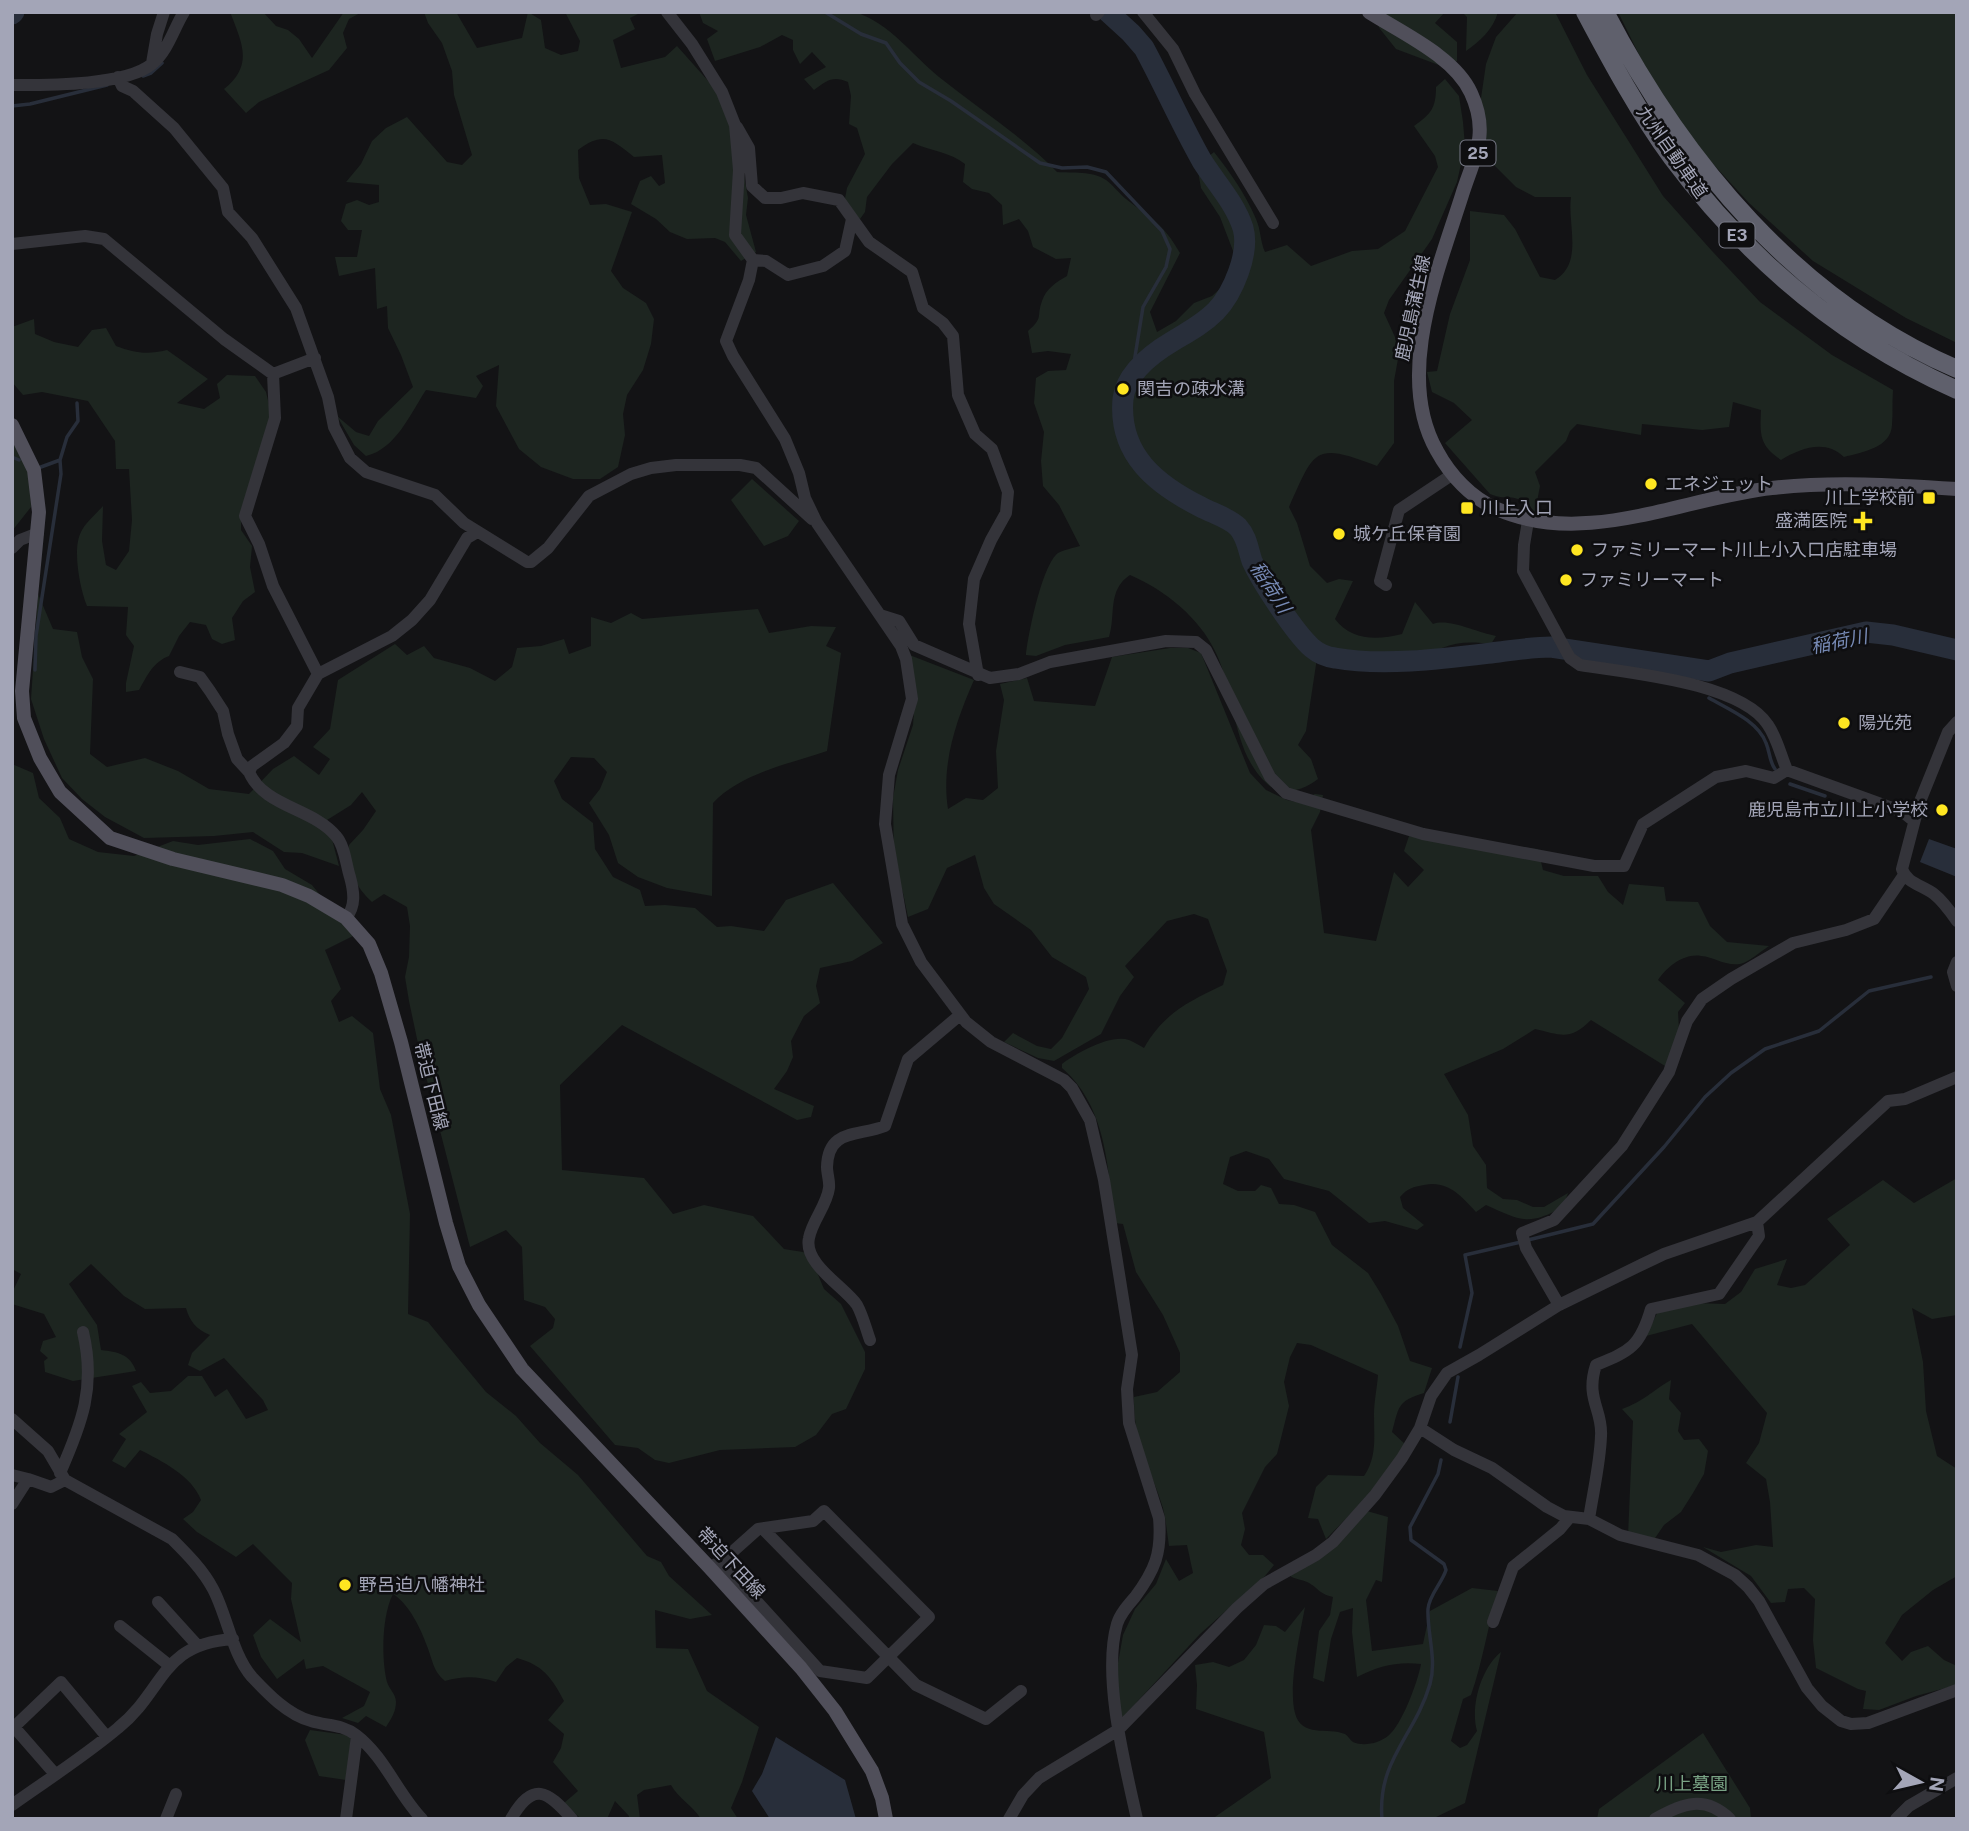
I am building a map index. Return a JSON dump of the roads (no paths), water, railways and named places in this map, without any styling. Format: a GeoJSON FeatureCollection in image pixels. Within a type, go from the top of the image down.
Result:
{"type":"FeatureCollection","features":[{"type":"Feature","properties":{"kind":"highway","name":"九州自動車道"},"geometry":{"type":"LineString","coordinates":[[1585,12],[1621,77],[1671,156],[1734,233],[1768,266],[1832,318],[1904,364],[1957,390]]}},
{"type":"Feature","properties":{"kind":"highway","name":"九州自動車道"},"geometry":{"type":"LineString","coordinates":[[1605,12],[1637,69],[1685,144],[1757,229],[1780,252],[1844,304],[1914,348],[1957,369]]}},
{"type":"Feature","properties":{"kind":"main road","name":"鹿児島蒲生線"},"geometry":{"type":"LineString","coordinates":[[1369,12],[1441,58],[1463,80],[1474,101],[1480,140],[1479,152],[1461,198],[1429,307],[1418,373],[1419,400],[1430,439],[1453,474],[1477,498],[1494,508],[1528,521],[1581,524],[1742,492],[1811,484],[1848,483],[1957,489]]}},
{"type":"Feature","properties":{"kind":"main road","name":"帯迫下田線"},"geometry":{"type":"LineString","coordinates":[[12,425],[34,470],[38,501],[38,533],[21,700],[23,718],[40,758],[60,792],[110,838],[173,859],[282,885],[309,896],[346,918],[369,944],[381,973],[401,1042],[459,1266],[479,1305],[522,1369],[715,1565],[801,1668],[835,1711],[872,1770],[886,1819]]}},
{"type":"Feature","properties":{"kind":"street"},"geometry":{"type":"LineString","coordinates":[[152,64],[156,34],[164,12]]}},
{"type":"Feature","properties":{"kind":"street"},"geometry":{"type":"LineString","coordinates":[[12,85],[72,85],[118,77],[152,64],[162,52],[184,12]]}},
{"type":"Feature","properties":{"kind":"street"},"geometry":{"type":"LineString","coordinates":[[667,12],[692,44],[722,92],[734,122],[749,148],[752,186],[765,198],[803,193],[839,200],[869,242],[912,272],[923,308],[943,323],[953,336],[958,395],[975,434],[992,449],[1008,492],[1006,513],[974,579],[969,624],[978,675]]}},
{"type":"Feature","properties":{"kind":"street"},"geometry":{"type":"LineString","coordinates":[[1143,12],[1173,49],[1195,94],[1273,223]]}},
{"type":"Feature","properties":{"kind":"street"},"geometry":{"type":"LineString","coordinates":[[118,77],[122,86],[133,91],[174,128],[223,188],[228,212],[252,238],[296,308],[316,358],[334,427],[350,458],[366,472],[435,495],[464,523],[527,562],[531,562],[548,548],[589,496],[638,471],[676,465],[755,468],[817,523]]}},
{"type":"Feature","properties":{"kind":"street"},"geometry":{"type":"LineString","coordinates":[[734,122],[739,170],[735,235],[753,260],[749,280],[726,341],[785,439],[799,473],[805,498],[817,523],[880,615],[906,659],[912,699],[889,775],[885,824],[902,924],[913,950],[960,1015],[991,1042],[1057,1076],[1072,1088],[1090,1121],[1104,1181],[1132,1355],[1128,1389],[1129,1423],[1159,1518],[1160,1531],[1152,1574],[1118,1619],[1111,1653],[1118,1730],[1137,1819]]}},
{"type":"Feature","properties":{"kind":"street"},"geometry":{"type":"LineString","coordinates":[[753,260],[766,261],[789,275],[823,266],[845,251],[852,219]]}},
{"type":"Feature","properties":{"kind":"street"},"geometry":{"type":"LineString","coordinates":[[12,244],[85,236],[104,239],[224,339],[273,374]]}},
{"type":"Feature","properties":{"kind":"street"},"geometry":{"type":"LineString","coordinates":[[273,374],[316,358]]}},
{"type":"Feature","properties":{"kind":"street"},"geometry":{"type":"LineString","coordinates":[[273,374],[275,418],[245,516],[259,544],[272,586],[318,674]]}},
{"type":"Feature","properties":{"kind":"street"},"geometry":{"type":"LineString","coordinates":[[1387,585],[1380,581],[1399,510],[1453,474]]}},
{"type":"Feature","properties":{"kind":"street"},"geometry":{"type":"LineString","coordinates":[[1528,521],[1523,571],[1570,658],[1580,665],[1716,690],[1746,706],[1767,723],[1787,770],[1903,812],[1914,821]]}},
{"type":"Feature","properties":{"kind":"street"},"geometry":{"type":"LineString","coordinates":[[249,772],[252,766],[284,743],[297,726],[298,708],[318,674],[393,636],[412,620],[430,600],[467,538],[477,532]]}},
{"type":"Feature","properties":{"kind":"street"},"geometry":{"type":"LineString","coordinates":[[12,548],[20,540],[38,533]]}},
{"type":"Feature","properties":{"kind":"street"},"geometry":{"type":"LineString","coordinates":[[880,615],[899,621],[914,645],[978,675],[998,678],[1032,670],[1050,662],[1166,641],[1196,642],[1206,650],[1270,778],[1282,791],[1423,834],[1594,866],[1624,866],[1643,824],[1716,777],[1746,771],[1774,778],[1787,770]]}},
{"type":"Feature","properties":{"kind":"street"},"geometry":{"type":"LineString","coordinates":[[180,671],[200,677],[223,711],[237,759],[249,772],[255,784],[310,816],[336,836],[353,889],[354,909],[346,918]]}},
{"type":"Feature","properties":{"kind":"street"},"geometry":{"type":"LineString","coordinates":[[1957,722],[1948,732],[1914,821],[1902,869],[1912,882],[1932,892],[1947,906],[1957,921]]}},
{"type":"Feature","properties":{"kind":"street"},"geometry":{"type":"LineString","coordinates":[[1559,1305],[1526,1248],[1521,1233],[1554,1220],[1622,1146],[1669,1072],[1687,1021],[1702,999],[1793,943],[1846,930],[1874,919],[1904,875]]}},
{"type":"Feature","properties":{"kind":"street"},"geometry":{"type":"LineString","coordinates":[[1957,962],[1953,972],[1957,986]]}},
{"type":"Feature","properties":{"kind":"street"},"geometry":{"type":"LineString","coordinates":[[870,1340],[856,1305],[813,1258],[808,1240],[830,1189],[827,1165],[832,1146],[842,1136],[869,1133],[885,1126],[908,1059],[960,1015]]}},
{"type":"Feature","properties":{"kind":"street"},"geometry":{"type":"LineString","coordinates":[[1009,1819],[1023,1795],[1039,1778],[1118,1730],[1237,1608],[1264,1584],[1316,1555],[1333,1542],[1375,1495],[1420,1428],[1425,1406],[1447,1373],[1559,1305],[1664,1254],[1757,1222],[1888,1101],[1905,1100],[1957,1077]]}},
{"type":"Feature","properties":{"kind":"street"},"geometry":{"type":"LineString","coordinates":[[1589,1519],[1602,1433],[1592,1398],[1595,1366],[1628,1352],[1646,1327],[1651,1309],[1719,1294],[1759,1236],[1757,1222]]}},
{"type":"Feature","properties":{"kind":"street"},"geometry":{"type":"LineString","coordinates":[[12,1475],[51,1487],[62,1476],[86,1407],[89,1385],[88,1354],[83,1332]]}},
{"type":"Feature","properties":{"kind":"street"},"geometry":{"type":"LineString","coordinates":[[12,1419],[48,1451],[62,1476],[172,1539],[197,1565],[213,1589],[250,1675],[290,1713],[310,1721],[345,1727],[357,1736],[371,1748],[422,1819]]}},
{"type":"Feature","properties":{"kind":"street"},"geometry":{"type":"LineString","coordinates":[[1420,1428],[1454,1450],[1492,1468],[1547,1507],[1570,1517],[1589,1519],[1619,1535],[1698,1555],[1741,1580],[1767,1614],[1807,1688],[1822,1706],[1841,1721],[1851,1724],[1868,1723],[1957,1690]]}},
{"type":"Feature","properties":{"kind":"street"},"geometry":{"type":"LineString","coordinates":[[12,1504],[28,1479]]}},
{"type":"Feature","properties":{"kind":"street"},"geometry":{"type":"LineString","coordinates":[[824,1511],[929,1617],[867,1678],[820,1671],[715,1565],[758,1529],[764,1530],[813,1521],[824,1511]]}},
{"type":"Feature","properties":{"kind":"street"},"geometry":{"type":"LineString","coordinates":[[1493,1622],[1513,1567],[1560,1529],[1570,1517]]}},
{"type":"Feature","properties":{"kind":"street"},"geometry":{"type":"LineString","coordinates":[[764,1530],[916,1685],[986,1719],[1021,1691]]}},
{"type":"Feature","properties":{"kind":"street"},"geometry":{"type":"LineString","coordinates":[[159,1602],[197,1645]]}},
{"type":"Feature","properties":{"kind":"street"},"geometry":{"type":"LineString","coordinates":[[120,1626],[170,1666]]}},
{"type":"Feature","properties":{"kind":"street"},"geometry":{"type":"LineString","coordinates":[[12,1805],[120,1727],[183,1654],[209,1641],[233,1639]]}},
{"type":"Feature","properties":{"kind":"street"},"geometry":{"type":"LineString","coordinates":[[55,1774],[14,1727],[61,1682],[107,1737]]}},
{"type":"Feature","properties":{"kind":"street"},"geometry":{"type":"LineString","coordinates":[[346,1819],[357,1736]]}},
{"type":"Feature","properties":{"kind":"street"},"geometry":{"type":"LineString","coordinates":[[1896,1819],[1909,1806],[1957,1778]]}},
{"type":"Feature","properties":{"kind":"street"},"geometry":{"type":"LineString","coordinates":[[511,1819],[521,1801],[536,1793],[556,1801],[572,1819]]}},
{"type":"Feature","properties":{"kind":"street"},"geometry":{"type":"LineString","coordinates":[[166,1819],[176,1794]]}},
{"type":"Feature","properties":{"kind":"street"},"geometry":{"type":"LineString","coordinates":[[1656,1819],[1682,1806],[1700,1804],[1716,1807],[1730,1819]]}},
{"type":"Feature","properties":{"kind":"water"},"geometry":{"type":"Polygon","coordinates":[[[1929,839],[1957,849],[1957,877],[1920,862],[1929,839]]]}},
{"type":"Feature","properties":{"kind":"water"},"geometry":{"type":"Polygon","coordinates":[[[776,1737],[845,1780],[856,1819],[770,1819],[752,1791],[762,1774],[776,1737]]]}},
{"type":"Feature","properties":{"kind":"waterway"},"geometry":{"type":"LineString","coordinates":[[825,12],[861,34],[886,43],[900,63],[919,82],[1040,163],[1062,168],[1087,167],[1106,172],[1162,231],[1170,249],[1166,267],[1143,307],[1132,375]]}},
{"type":"Feature","properties":{"kind":"waterway","name":"稲荷川"},"geometry":{"type":"LineString","coordinates":[[1108,12],[1144,48],[1202,161],[1235,210],[1245,238],[1242,261],[1234,283],[1216,311],[1201,324],[1148,358],[1129,381],[1123,399],[1123,419],[1127,436],[1134,452],[1156,478],[1185,498],[1238,527],[1252,561],[1270,593],[1314,650],[1326,656],[1354,661],[1396,662],[1551,647],[1709,671],[1730,663],[1866,632],[1893,635],[1957,650]]}},
{"type":"Feature","properties":{"kind":"waterway"},"geometry":{"type":"LineString","coordinates":[[143,76],[162,63]]}},
{"type":"Feature","properties":{"kind":"waterway"},"geometry":{"type":"LineString","coordinates":[[12,106],[107,85]]}},
{"type":"Feature","properties":{"kind":"waterway"},"geometry":{"type":"LineString","coordinates":[[41,467],[60,460],[67,437],[78,421],[77,403]]}},
{"type":"Feature","properties":{"kind":"waterway"},"geometry":{"type":"LineString","coordinates":[[12,457],[19,460]]}},
{"type":"Feature","properties":{"kind":"waterway"},"geometry":{"type":"LineString","coordinates":[[35,670],[36,636],[61,474],[60,460]]}},
{"type":"Feature","properties":{"kind":"waterway","name":"稲荷川"},"geometry":{"type":"LineString","coordinates":[[1694,668],[1699,678]]}},
{"type":"Feature","properties":{"kind":"waterway"},"geometry":{"type":"LineString","coordinates":[[1709,698],[1742,716],[1756,728],[1766,743],[1775,769]]}},
{"type":"Feature","properties":{"kind":"waterway"},"geometry":{"type":"LineString","coordinates":[[1790,784],[1825,796]]}},
{"type":"Feature","properties":{"kind":"waterway"},"geometry":{"type":"LineString","coordinates":[[1528,1240],[1593,1224],[1664,1147],[1705,1097],[1731,1073],[1765,1049],[1819,1031],[1869,991],[1931,977]]}},
{"type":"Feature","properties":{"kind":"waterway"},"geometry":{"type":"LineString","coordinates":[[1460,1347],[1472,1293],[1465,1255],[1521,1242]]}},
{"type":"Feature","properties":{"kind":"waterway"},"geometry":{"type":"LineString","coordinates":[[1450,1422],[1458,1377]]}},
{"type":"Feature","properties":{"kind":"waterway"},"geometry":{"type":"LineString","coordinates":[[1382,1819],[1385,1780],[1423,1702],[1432,1675],[1428,1609],[1446,1570],[1444,1564],[1411,1540],[1410,1527],[1438,1474],[1441,1460]]}},
{"type":"Feature","properties":{"kind":"place","name":"関吉の疎水溝"},"geometry":{"type":"Point","coordinates":[1123,389]}},
{"type":"Feature","properties":{"kind":"place","name":"エネジェット"},"geometry":{"type":"Point","coordinates":[1651,484]}},
{"type":"Feature","properties":{"kind":"place","name":"川上学校前"},"geometry":{"type":"Point","coordinates":[1929,498]}},
{"type":"Feature","properties":{"kind":"place","name":"川上入口"},"geometry":{"type":"Point","coordinates":[1467,508]}},
{"type":"Feature","properties":{"kind":"place","name":"盛満医院"},"geometry":{"type":"Point","coordinates":[1863,521]}},
{"type":"Feature","properties":{"kind":"place","name":"城ケ丘保育園"},"geometry":{"type":"Point","coordinates":[1339,534]}},
{"type":"Feature","properties":{"kind":"place","name":"ファミリーマート川上小入口店駐車場"},"geometry":{"type":"Point","coordinates":[1577,550]}},
{"type":"Feature","properties":{"kind":"place","name":"ファミリーマート"},"geometry":{"type":"Point","coordinates":[1566,580]}},
{"type":"Feature","properties":{"kind":"place","name":"陽光苑"},"geometry":{"type":"Point","coordinates":[1844,723]}},
{"type":"Feature","properties":{"kind":"place","name":"鹿児島市立川上小学校"},"geometry":{"type":"Point","coordinates":[1942,810]}},
{"type":"Feature","properties":{"kind":"place","name":"野呂迫八幡神社"},"geometry":{"type":"Point","coordinates":[345,1585]}},
{"type":"Feature","properties":{"kind":"park label","name":"川上墓園"},"geometry":{"type":"Point","coordinates":[1692,1784]}}]}
